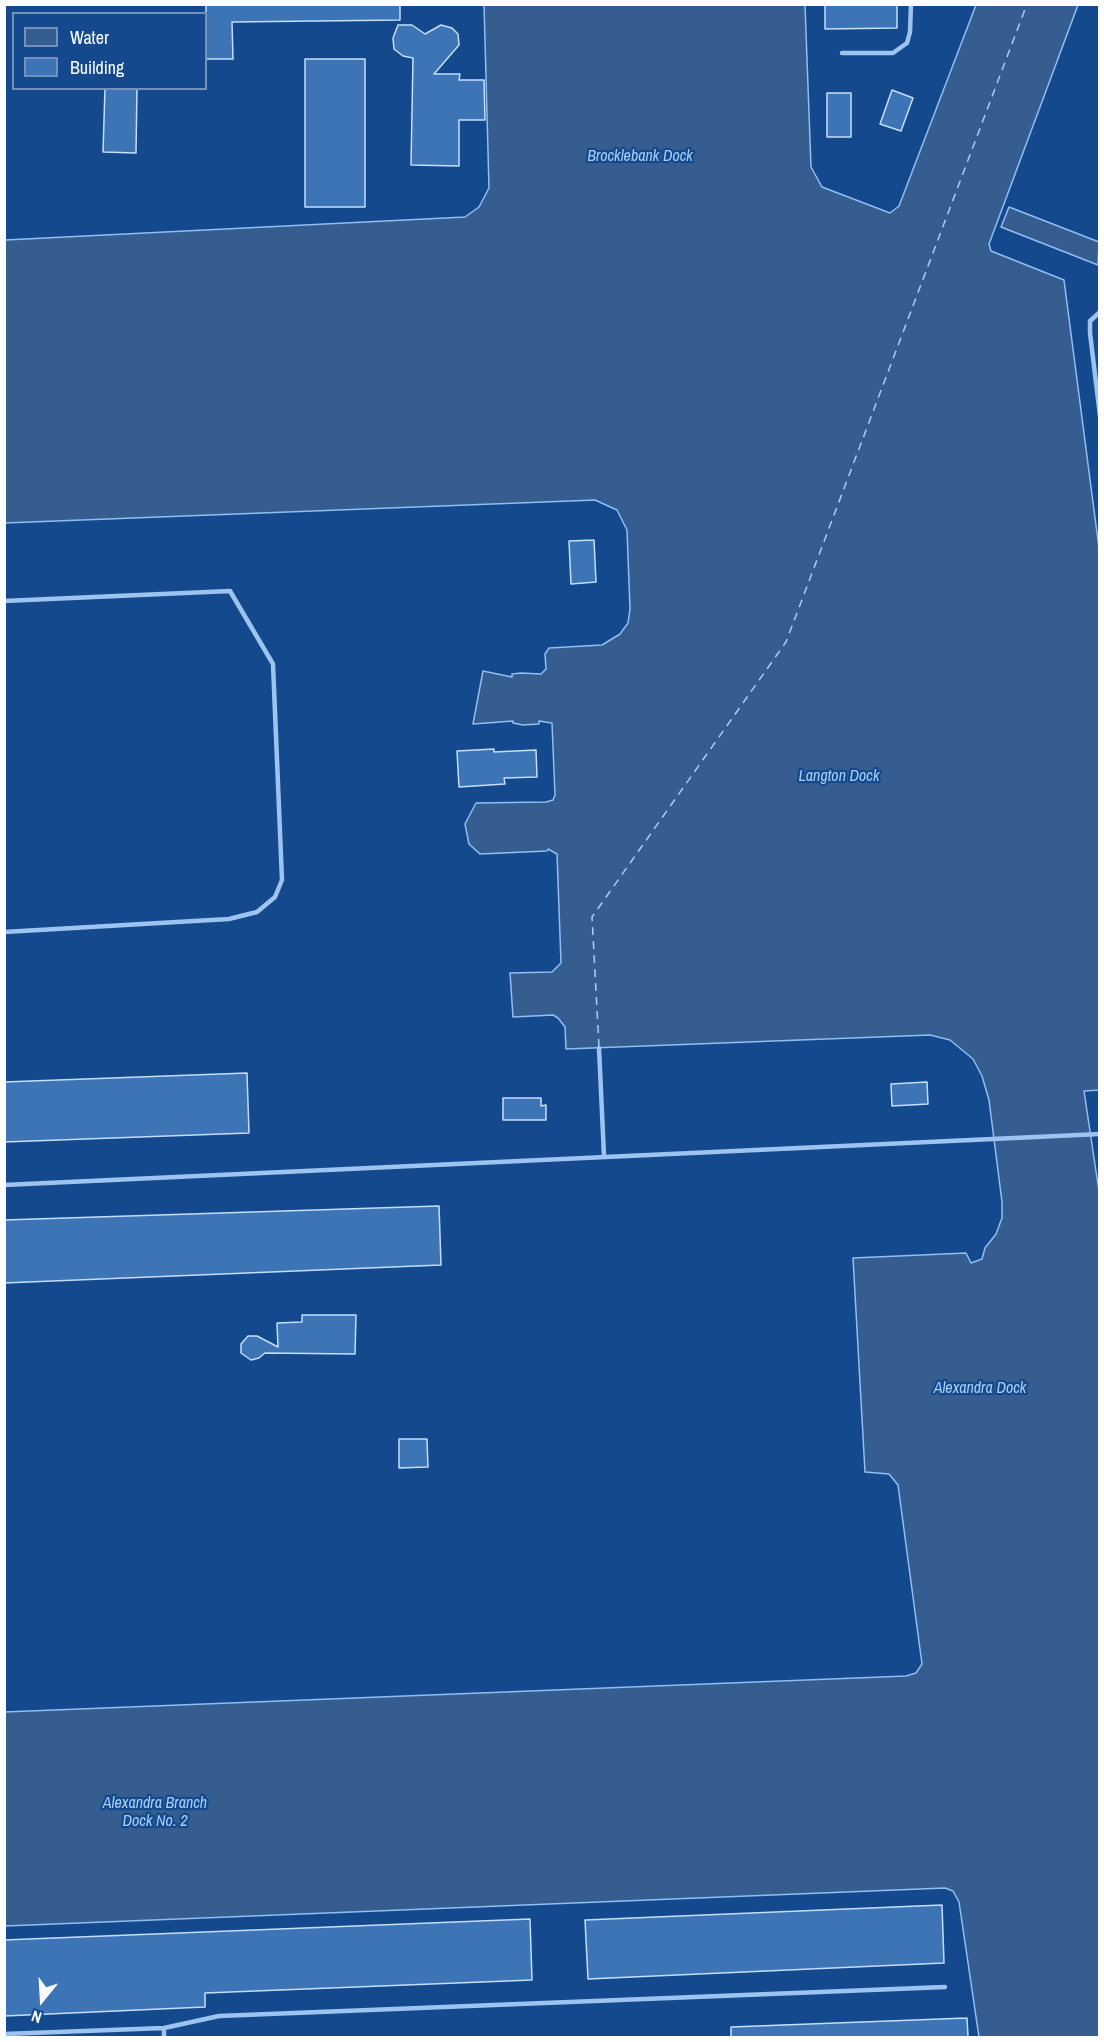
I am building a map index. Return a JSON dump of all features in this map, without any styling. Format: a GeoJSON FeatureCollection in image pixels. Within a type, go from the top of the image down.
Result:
{"type":"FeatureCollection","features":[{"type":"Feature","properties":{"kind":"lane"},"geometry":{"type":"LineString","coordinates":[[842,53],[893,53],[907,43],[910,32],[911,4]]}},
{"type":"Feature","properties":{"kind":"lane"},"geometry":{"type":"LineString","coordinates":[[1100,312],[1090,321],[1090,333],[1100,416]]}},
{"type":"Feature","properties":{"kind":"lane"},"geometry":{"type":"LineString","coordinates":[[4,601],[230,591],[273,664],[282,880],[275,897],[257,912],[229,919],[4,932]]}},
{"type":"Feature","properties":{"kind":"lane"},"geometry":{"type":"LineString","coordinates":[[599,1047],[604,1156]]}},
{"type":"Feature","properties":{"kind":"lane"},"geometry":{"type":"LineString","coordinates":[[4,1185],[1100,1134]]}},
{"type":"Feature","properties":{"kind":"lane"},"geometry":{"type":"LineString","coordinates":[[4,2034],[164,2028],[219,2016],[945,1988]]}},
{"type":"Feature","properties":{"kind":"lane"},"geometry":{"type":"LineString","coordinates":[[164,2028],[165,2037]]}},
{"type":"Feature","properties":{"kind":"water"},"geometry":{"type":"Polygon","coordinates":[[[484,4],[805,5],[811,167],[822,187],[890,213],[899,206],[976,5],[1078,5],[989,244],[991,251],[1064,280],[1100,556],[1100,1090],[1084,1091],[1100,1198],[1099,2037],[979,2037],[959,1902],[953,1891],[945,1888],[5,1926],[4,1712],[906,1676],[916,1673],[922,1664],[898,1485],[889,1474],[865,1472],[853,1258],[966,1253],[971,1263],[982,1259],[985,1248],[996,1234],[1002,1218],[1002,1202],[989,1100],[982,1076],[973,1059],[950,1040],[930,1035],[566,1049],[565,1027],[558,1018],[553,1015],[513,1017],[510,973],[552,972],[561,963],[557,854],[548,849],[547,851],[480,854],[469,844],[465,824],[476,803],[553,800],[555,795],[552,723],[539,721],[539,724],[523,725],[513,723],[513,721],[473,724],[483,671],[512,677],[512,674],[521,673],[541,674],[546,669],[545,654],[549,648],[602,645],[620,634],[628,623],[630,609],[627,530],[617,510],[595,500],[5,523],[5,240],[465,217],[479,207],[489,188],[484,4]]]}},
{"type":"Feature","properties":{"kind":"water"},"geometry":{"type":"Polygon","coordinates":[[[1009,207],[1099,242],[1098,265],[1001,227],[1009,207]]]}},
{"type":"Feature","properties":{"kind":"building"},"geometry":{"type":"Polygon","coordinates":[[[206,4],[400,4],[400,20],[232,22],[233,59],[207,59],[206,4]]]}},
{"type":"Feature","properties":{"kind":"building"},"geometry":{"type":"Polygon","coordinates":[[[825,4],[897,4],[897,28],[825,29],[825,4]]]}},
{"type":"Feature","properties":{"kind":"building"},"geometry":{"type":"Polygon","coordinates":[[[398,25],[412,25],[425,34],[441,25],[452,28],[458,34],[459,45],[434,74],[460,74],[459,80],[484,80],[485,120],[459,120],[459,166],[411,165],[413,58],[403,56],[394,49],[393,38],[398,25]]]}},
{"type":"Feature","properties":{"kind":"building"},"geometry":{"type":"Polygon","coordinates":[[[305,59],[365,59],[365,207],[305,207],[305,59]]]}},
{"type":"Feature","properties":{"kind":"building"},"geometry":{"type":"Polygon","coordinates":[[[105,90],[137,90],[136,153],[103,152],[105,90]]]}},
{"type":"Feature","properties":{"kind":"building"},"geometry":{"type":"Polygon","coordinates":[[[892,90],[913,98],[901,131],[880,124],[892,90]]]}},
{"type":"Feature","properties":{"kind":"building"},"geometry":{"type":"Polygon","coordinates":[[[827,93],[851,93],[851,137],[827,137],[827,93]]]}},
{"type":"Feature","properties":{"kind":"building"},"geometry":{"type":"Polygon","coordinates":[[[594,540],[596,582],[571,584],[569,541],[594,540]]]}},
{"type":"Feature","properties":{"kind":"building"},"geometry":{"type":"Polygon","coordinates":[[[494,749],[494,752],[536,750],[537,777],[504,778],[505,784],[459,787],[457,751],[494,749]]]}},
{"type":"Feature","properties":{"kind":"building"},"geometry":{"type":"Polygon","coordinates":[[[247,1073],[249,1133],[4,1142],[4,1082],[247,1073]]]}},
{"type":"Feature","properties":{"kind":"building"},"geometry":{"type":"Polygon","coordinates":[[[927,1082],[928,1104],[892,1106],[891,1084],[927,1082]]]}},
{"type":"Feature","properties":{"kind":"building"},"geometry":{"type":"Polygon","coordinates":[[[503,1098],[541,1098],[541,1106],[546,1105],[546,1120],[503,1120],[503,1098]]]}},
{"type":"Feature","properties":{"kind":"building"},"geometry":{"type":"Polygon","coordinates":[[[439,1206],[441,1265],[4,1283],[4,1220],[439,1206]]]}},
{"type":"Feature","properties":{"kind":"building"},"geometry":{"type":"Polygon","coordinates":[[[302,1315],[356,1315],[355,1354],[265,1353],[251,1360],[241,1353],[241,1344],[248,1336],[257,1336],[278,1347],[277,1323],[302,1322],[302,1315]]]}},
{"type":"Feature","properties":{"kind":"building"},"geometry":{"type":"Polygon","coordinates":[[[399,1439],[427,1439],[428,1467],[399,1468],[399,1439]]]}},
{"type":"Feature","properties":{"kind":"building"},"geometry":{"type":"Polygon","coordinates":[[[942,1905],[944,1963],[588,1979],[585,1920],[942,1905]]]}},
{"type":"Feature","properties":{"kind":"building"},"geometry":{"type":"Polygon","coordinates":[[[530,1919],[532,1980],[205,1993],[205,2007],[4,2016],[4,1940],[530,1919]]]}},
{"type":"Feature","properties":{"kind":"building"},"geometry":{"type":"Polygon","coordinates":[[[967,2018],[968,2037],[731,2037],[731,2027],[967,2018]]]}},
{"type":"Feature","properties":{"kind":"ferry route"},"geometry":{"type":"LineString","coordinates":[[599,1047],[592,917],[786,642],[1027,4]]}},
{"type":"Feature","properties":{"kind":"water label","name":"Brocklebank Dock"},"geometry":{"type":"Point","coordinates":[640,157]}},
{"type":"Feature","properties":{"kind":"water label","name":"Langton Dock"},"geometry":{"type":"Point","coordinates":[839,777]}},
{"type":"Feature","properties":{"kind":"water label","name":"Alexandra Dock"},"geometry":{"type":"Point","coordinates":[980,1389]}},
{"type":"Feature","properties":{"kind":"water label","name":"Alexandra Branch Dock No. 2"},"geometry":{"type":"Point","coordinates":[155,1813]}}]}
